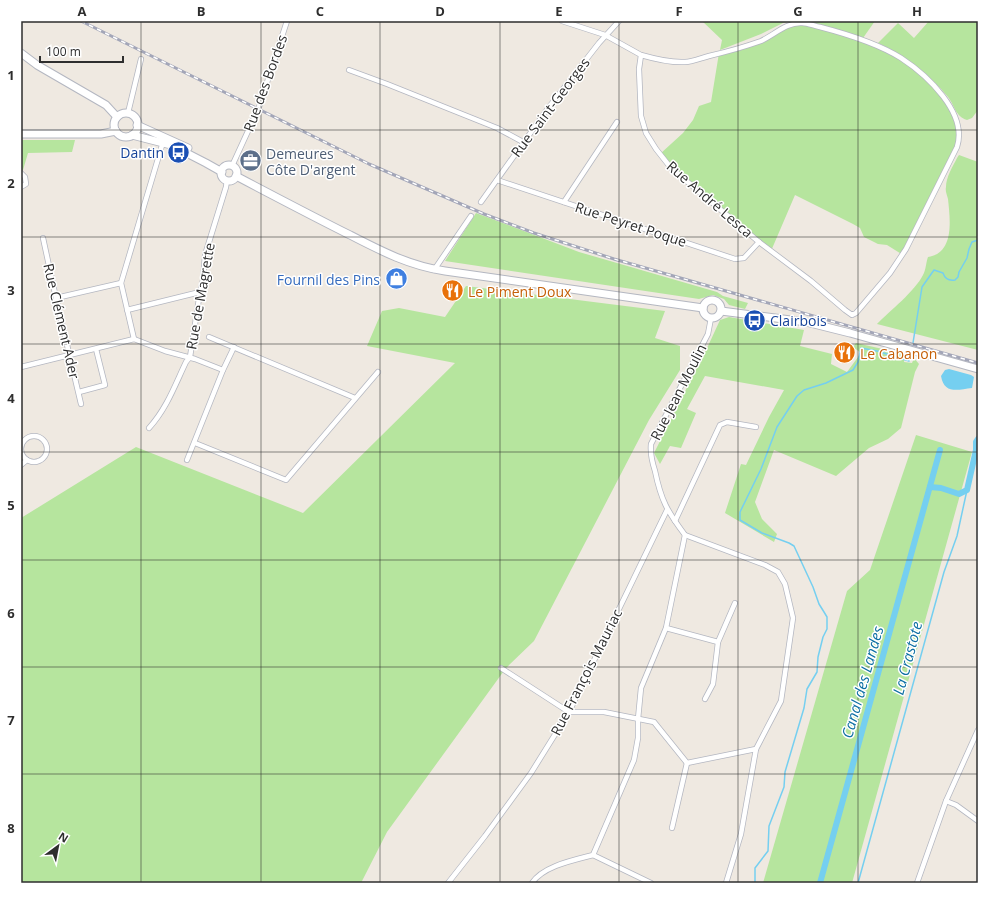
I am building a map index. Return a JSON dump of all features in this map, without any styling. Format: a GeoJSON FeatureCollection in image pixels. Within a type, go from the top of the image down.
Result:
{"type":"FeatureCollection","features":[{"type":"Feature","properties":{"kind":"main road"},"geometry":{"type":"LineString","coordinates":[[21,53],[37,65],[106,105],[117,117]]}},
{"type":"Feature","properties":{"kind":"main road"},"geometry":{"type":"LineString","coordinates":[[132,135],[137,129],[136,119],[128,113],[124,113],[117,117],[114,124],[118,134],[125,137],[132,135],[163,142],[223,170]]}},
{"type":"Feature","properties":{"kind":"main road"},"geometry":{"type":"LineString","coordinates":[[137,125],[180,144],[223,170]]}},
{"type":"Feature","properties":{"kind":"main road"},"geometry":{"type":"LineString","coordinates":[[21,134],[101,134],[116,131]]}},
{"type":"Feature","properties":{"kind":"main road"},"geometry":{"type":"LineString","coordinates":[[227,165],[232,166],[236,171],[236,176],[232,180],[227,180],[222,176],[223,170],[227,165]]}},
{"type":"Feature","properties":{"kind":"main road"},"geometry":{"type":"LineString","coordinates":[[236,176],[319,220],[412,264],[434,270],[704,308]]}},
{"type":"Feature","properties":{"kind":"main road"},"geometry":{"type":"LineString","coordinates":[[714,300],[719,303],[721,311],[718,316],[711,318],[705,314],[704,308],[708,301],[714,300]]}},
{"type":"Feature","properties":{"kind":"main road"},"geometry":{"type":"LineString","coordinates":[[721,311],[806,322],[978,369]]}},
{"type":"Feature","properties":{"kind":"street","name":"Rue des Bordes"},"geometry":{"type":"LineString","coordinates":[[232,166],[259,107],[287,21]]}},
{"type":"Feature","properties":{"kind":"street"},"geometry":{"type":"LineString","coordinates":[[562,21],[605,35],[641,55]]}},
{"type":"Feature","properties":{"kind":"street","name":"Rue Saint-Georges"},"geometry":{"type":"LineString","coordinates":[[481,202],[523,142],[594,48],[619,21]]}},
{"type":"Feature","properties":{"kind":"street","name":"Rue André Lesca"},"geometry":{"type":"LineString","coordinates":[[801,23],[831,30],[875,44],[901,58],[928,79],[952,110],[958,126],[959,134],[957,147],[903,254],[878,288],[853,315],[844,310],[811,281],[759,242],[671,168],[656,149],[646,133],[641,116],[639,69],[641,55],[673,62],[687,62],[762,40],[790,25],[801,23]]}},
{"type":"Feature","properties":{"kind":"street"},"geometry":{"type":"LineString","coordinates":[[128,113],[141,60]]}},
{"type":"Feature","properties":{"kind":"street"},"geometry":{"type":"LineString","coordinates":[[349,70],[497,128],[523,142]]}},
{"type":"Feature","properties":{"kind":"street"},"geometry":{"type":"LineString","coordinates":[[564,202],[617,122]]}},
{"type":"Feature","properties":{"kind":"street"},"geometry":{"type":"LineString","coordinates":[[134,339],[121,283],[163,142]]}},
{"type":"Feature","properties":{"kind":"street"},"geometry":{"type":"LineString","coordinates":[[21,173],[25,177],[26,184],[21,187]]}},
{"type":"Feature","properties":{"kind":"street","name":"Rue de Magrette"},"geometry":{"type":"LineString","coordinates":[[149,428],[166,406],[186,362],[190,357],[207,247],[227,180]]}},
{"type":"Feature","properties":{"kind":"street","name":"Rue Peyret Poque"},"geometry":{"type":"LineString","coordinates":[[497,180],[735,259],[744,258],[759,242]]}},
{"type":"Feature","properties":{"kind":"street"},"geometry":{"type":"LineString","coordinates":[[434,270],[470,216]]}},
{"type":"Feature","properties":{"kind":"street","name":"Rue Clément Ader"},"geometry":{"type":"LineString","coordinates":[[43,238],[82,404]]}},
{"type":"Feature","properties":{"kind":"street"},"geometry":{"type":"LineString","coordinates":[[56,298],[121,283]]}},
{"type":"Feature","properties":{"kind":"street"},"geometry":{"type":"LineString","coordinates":[[127,310],[200,292]]}},
{"type":"Feature","properties":{"kind":"street","name":"Rue Jean Moulin"},"geometry":{"type":"LineString","coordinates":[[685,534],[667,510],[658,486],[650,453],[651,444],[708,334],[711,318]]}},
{"type":"Feature","properties":{"kind":"street"},"geometry":{"type":"LineString","coordinates":[[209,337],[355,398]]}},
{"type":"Feature","properties":{"kind":"street"},"geometry":{"type":"LineString","coordinates":[[21,367],[134,339],[190,357],[223,370]]}},
{"type":"Feature","properties":{"kind":"street"},"geometry":{"type":"LineString","coordinates":[[187,460],[223,370],[234,347]]}},
{"type":"Feature","properties":{"kind":"street"},"geometry":{"type":"LineString","coordinates":[[79,392],[105,385],[96,349]]}},
{"type":"Feature","properties":{"kind":"street"},"geometry":{"type":"LineString","coordinates":[[195,443],[286,480],[378,372]]}},
{"type":"Feature","properties":{"kind":"street"},"geometry":{"type":"LineString","coordinates":[[674,521],[720,425],[727,422],[756,426]]}},
{"type":"Feature","properties":{"kind":"street"},"geometry":{"type":"LineString","coordinates":[[30,437],[42,439],[45,442],[47,450],[43,458],[36,462],[27,460],[24,458],[21,450],[24,442],[30,437]]}},
{"type":"Feature","properties":{"kind":"street"},"geometry":{"type":"LineString","coordinates":[[21,465],[27,460]]}},
{"type":"Feature","properties":{"kind":"street","name":"Rue François Mauriac"},"geometry":{"type":"LineString","coordinates":[[448,883],[485,836],[531,773],[569,712],[667,510]]}},
{"type":"Feature","properties":{"kind":"street"},"geometry":{"type":"LineString","coordinates":[[593,855],[634,760],[638,738],[641,688],[666,628],[685,534],[765,565],[778,572],[785,584],[793,618],[781,701],[756,749],[741,834],[726,883]]}},
{"type":"Feature","properties":{"kind":"street"},"geometry":{"type":"LineString","coordinates":[[705,699],[712,684],[718,642],[735,603]]}},
{"type":"Feature","properties":{"kind":"street"},"geometry":{"type":"LineString","coordinates":[[666,628],[718,642]]}},
{"type":"Feature","properties":{"kind":"street"},"geometry":{"type":"LineString","coordinates":[[501,668],[569,712],[604,712],[654,722],[688,763]]}},
{"type":"Feature","properties":{"kind":"street"},"geometry":{"type":"LineString","coordinates":[[917,883],[946,801],[978,730]]}},
{"type":"Feature","properties":{"kind":"street"},"geometry":{"type":"LineString","coordinates":[[688,763],[756,749]]}},
{"type":"Feature","properties":{"kind":"street"},"geometry":{"type":"LineString","coordinates":[[672,828],[688,763]]}},
{"type":"Feature","properties":{"kind":"street"},"geometry":{"type":"LineString","coordinates":[[946,801],[956,805],[978,821]]}},
{"type":"Feature","properties":{"kind":"street"},"geometry":{"type":"LineString","coordinates":[[532,883],[536,876],[564,862],[593,855],[650,883]]}},
{"type":"Feature","properties":{"kind":"green space"},"geometry":{"type":"Polygon","coordinates":[[[702,21],[791,21],[720,50],[722,40],[702,21]]]}},
{"type":"Feature","properties":{"kind":"green space"},"geometry":{"type":"Polygon","coordinates":[[[875,21],[863,38],[809,22],[875,21]]]}},
{"type":"Feature","properties":{"kind":"green space"},"geometry":{"type":"Polygon","coordinates":[[[929,21],[978,21],[978,110],[972,118],[967,120],[960,116],[948,97],[925,73],[898,53],[878,43],[898,23],[914,38],[929,21]]]}},
{"type":"Feature","properties":{"kind":"green space"},"geometry":{"type":"Polygon","coordinates":[[[801,23],[875,44],[901,58],[941,94],[954,116],[958,143],[903,255],[887,245],[878,244],[864,237],[860,228],[795,195],[771,251],[671,168],[660,154],[683,133],[693,120],[699,106],[711,102],[719,53],[762,40],[790,25],[801,23]]]}},
{"type":"Feature","properties":{"kind":"green space"},"geometry":{"type":"Polygon","coordinates":[[[21,140],[75,140],[72,152],[28,153],[23,170],[21,169],[21,140]]]}},
{"type":"Feature","properties":{"kind":"green space"},"geometry":{"type":"Polygon","coordinates":[[[959,155],[978,162],[978,350],[877,324],[914,288],[924,273],[928,257],[937,254],[943,249],[947,242],[950,216],[946,183],[959,155]]]}},
{"type":"Feature","properties":{"kind":"green space"},"geometry":{"type":"Polygon","coordinates":[[[476,213],[579,252],[717,292],[723,296],[748,303],[745,309],[729,305],[724,299],[713,295],[699,299],[445,261],[476,213]]]}},
{"type":"Feature","properties":{"kind":"green space"},"geometry":{"type":"Polygon","coordinates":[[[466,286],[665,311],[655,338],[680,346],[680,370],[649,420],[534,641],[506,668],[387,832],[361,883],[21,883],[21,518],[136,447],[303,513],[455,363],[367,346],[382,311],[399,308],[445,317],[466,286]]]}},
{"type":"Feature","properties":{"kind":"green space"},"geometry":{"type":"Polygon","coordinates":[[[729,317],[804,330],[800,346],[832,354],[831,364],[847,372],[861,353],[853,347],[856,343],[905,354],[904,362],[912,363],[914,358],[919,364],[915,372],[901,428],[888,439],[869,448],[836,476],[774,450],[755,502],[762,519],[777,534],[774,542],[725,513],[741,464],[746,465],[784,390],[705,376],[687,409],[696,413],[681,448],[670,446],[660,464],[654,453],[720,320],[729,317]]]}},
{"type":"Feature","properties":{"kind":"green space"},"geometry":{"type":"Polygon","coordinates":[[[916,435],[972,452],[852,883],[763,883],[847,591],[870,570],[916,435]]]}},
{"type":"Feature","properties":{"kind":"water"},"geometry":{"type":"Polygon","coordinates":[[[949,369],[974,377],[972,388],[952,390],[945,386],[941,376],[945,370],[949,369]]]}},
{"type":"Feature","properties":{"kind":"waterway"},"geometry":{"type":"LineString","coordinates":[[912,349],[922,287],[934,270],[943,273],[948,279],[955,280],[967,258],[972,242],[978,240]]}},
{"type":"Feature","properties":{"kind":"waterway"},"geometry":{"type":"LineString","coordinates":[[755,883],[755,868],[768,851],[769,826],[784,787],[785,772],[804,708],[807,689],[817,672],[818,657],[823,637],[827,629],[827,617],[819,604],[813,587],[794,546],[762,533],[740,520],[740,512],[761,469],[777,427],[797,396],[804,390],[826,383],[853,370],[858,362],[861,348],[877,351],[909,361],[911,352]]}},
{"type":"Feature","properties":{"kind":"waterway","name":"La Crastote"},"geometry":{"type":"LineString","coordinates":[[930,487],[941,488],[959,494],[967,490],[976,450],[976,442],[978,439]]}},
{"type":"Feature","properties":{"kind":"waterway","name":"Canal des Landes"},"geometry":{"type":"LineString","coordinates":[[820,883],[940,450]]}},
{"type":"Feature","properties":{"kind":"waterway","name":"La Crastote"},"geometry":{"type":"LineString","coordinates":[[858,883],[944,572],[957,536],[967,490]]}},
{"type":"Feature","properties":{"kind":"railway"},"geometry":{"type":"LineString","coordinates":[[81,21],[369,164],[484,214],[534,233],[614,259],[978,363]]}},
{"type":"Feature","properties":{"kind":"place","name":"Dantin"},"geometry":{"type":"Point","coordinates":[179,152]}},
{"type":"Feature","properties":{"kind":"place","name":"Demeures Côte D'argent"},"geometry":{"type":"Point","coordinates":[251,161]}},
{"type":"Feature","properties":{"kind":"place","name":"Fournil des Pins"},"geometry":{"type":"Point","coordinates":[396,279]}},
{"type":"Feature","properties":{"kind":"place","name":"Le Piment Doux"},"geometry":{"type":"Point","coordinates":[453,291]}},
{"type":"Feature","properties":{"kind":"place","name":"Clairbois"},"geometry":{"type":"Point","coordinates":[755,320]}},
{"type":"Feature","properties":{"kind":"place","name":"Le Cabanon"},"geometry":{"type":"Point","coordinates":[845,353]}}]}
